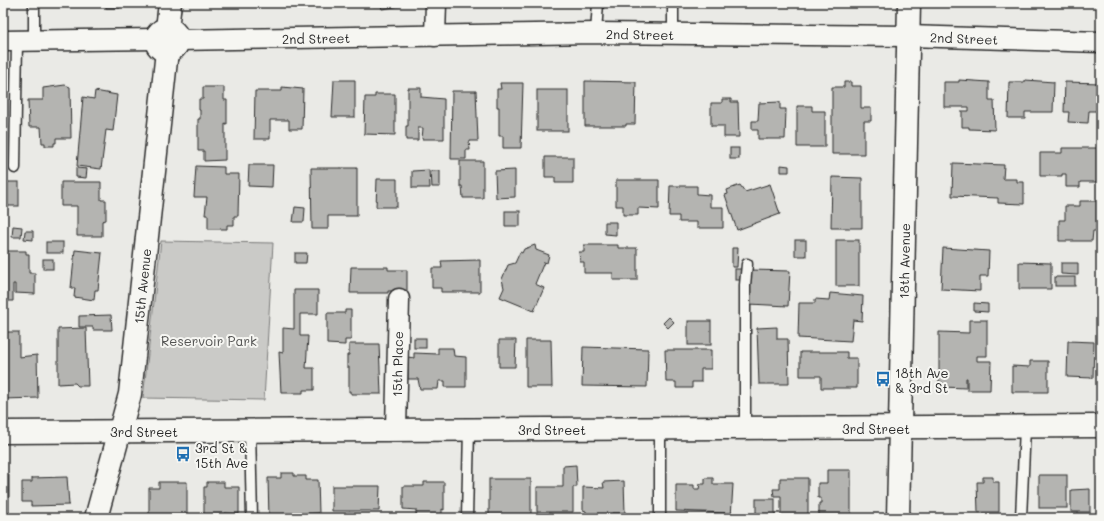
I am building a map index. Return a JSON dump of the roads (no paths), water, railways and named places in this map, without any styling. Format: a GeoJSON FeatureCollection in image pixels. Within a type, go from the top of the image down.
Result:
{"type":"FeatureCollection","features":[{"type":"Feature","properties":{"kind":"street","name":"15th Avenue"},"geometry":{"type":"LineString","coordinates":[[96,518],[130,394],[170,3]]}},
{"type":"Feature","properties":{"kind":"street"},"geometry":{"type":"LineString","coordinates":[[435,36],[436,3]]}},
{"type":"Feature","properties":{"kind":"street","name":"18th Avenue"},"geometry":{"type":"LineString","coordinates":[[898,518],[909,3]]}},
{"type":"Feature","properties":{"kind":"street","name":"2nd Street"},"geometry":{"type":"LineString","coordinates":[[18,41],[596,33],[908,36],[1101,42]]}},
{"type":"Feature","properties":{"kind":"street","name":"15th Place"},"geometry":{"type":"LineString","coordinates":[[396,430],[399,299]]}},
{"type":"Feature","properties":{"kind":"street","name":"3rd Street"},"geometry":{"type":"LineString","coordinates":[[3,432],[1101,426]]}},
{"type":"Feature","properties":{"kind":"lane"},"geometry":{"type":"LineString","coordinates":[[15,168],[18,41],[34,3]]}},
{"type":"Feature","properties":{"kind":"lane"},"geometry":{"type":"LineString","coordinates":[[596,33],[598,3]]}},
{"type":"Feature","properties":{"kind":"lane"},"geometry":{"type":"LineString","coordinates":[[672,3],[673,34]]}},
{"type":"Feature","properties":{"kind":"lane"},"geometry":{"type":"LineString","coordinates":[[745,428],[745,285],[747,264]]}},
{"type":"Feature","properties":{"kind":"lane"},"geometry":{"type":"LineString","coordinates":[[1021,518],[1025,427]]}},
{"type":"Feature","properties":{"kind":"lane"},"geometry":{"type":"LineString","coordinates":[[660,428],[660,518]]}},
{"type":"Feature","properties":{"kind":"lane"},"geometry":{"type":"LineString","coordinates":[[468,518],[469,429]]}},
{"type":"Feature","properties":{"kind":"lane"},"geometry":{"type":"LineString","coordinates":[[250,430],[252,518]]}},
{"type":"Feature","properties":{"kind":"place","name":"18th Ave & 3rd St"},"geometry":{"type":"Point","coordinates":[883,379]}},
{"type":"Feature","properties":{"kind":"place","name":"3rd St & 15th Ave"},"geometry":{"type":"Point","coordinates":[183,454]}},
{"type":"Feature","properties":{"kind":"park label","name":"Reservoir Park"},"geometry":{"type":"Point","coordinates":[209,340]}}]}
